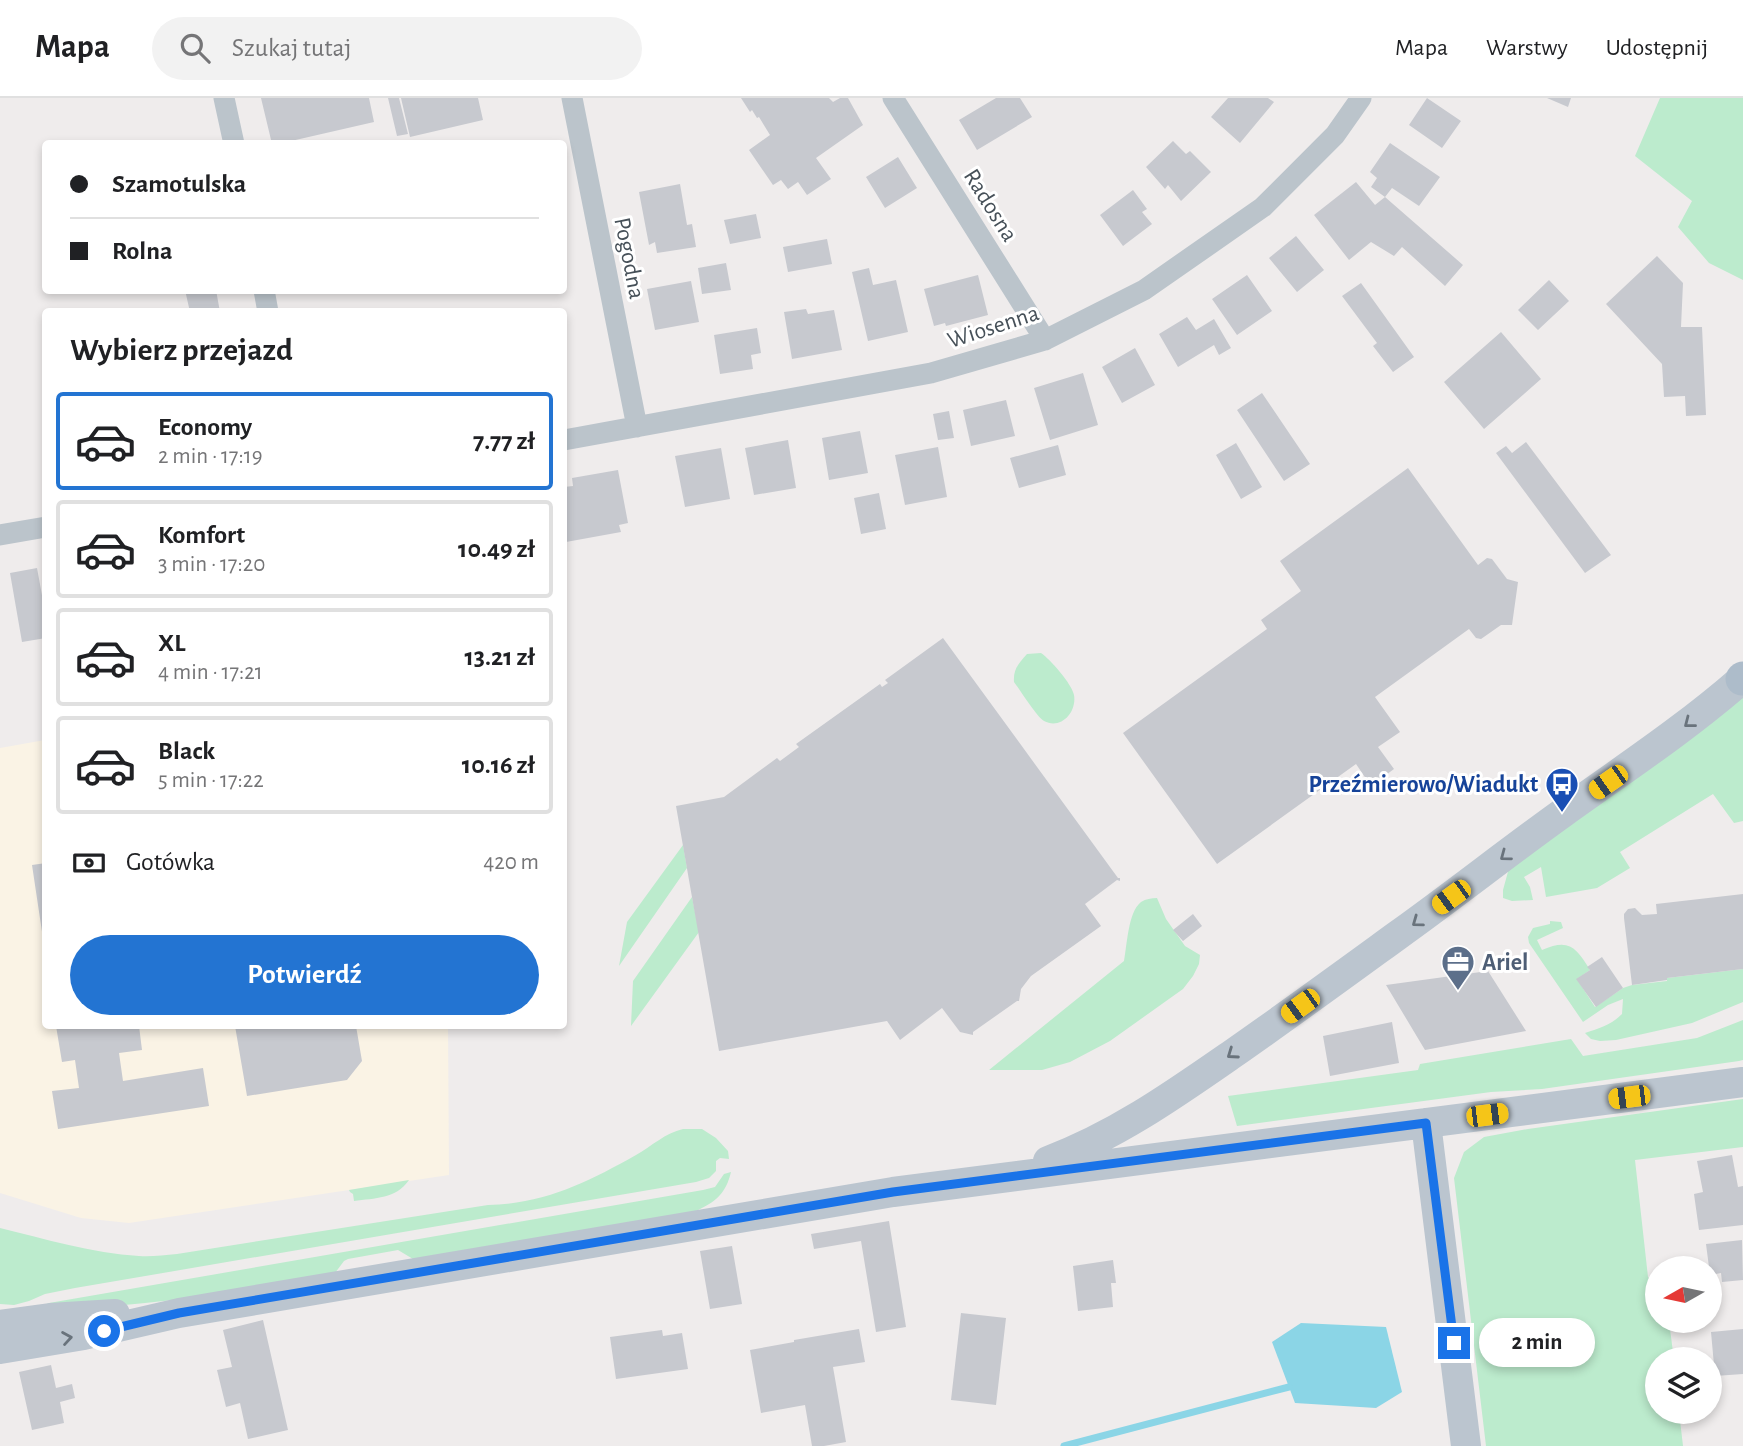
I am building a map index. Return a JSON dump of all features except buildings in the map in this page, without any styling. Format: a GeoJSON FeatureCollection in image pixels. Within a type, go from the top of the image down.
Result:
{"type":"FeatureCollection","features":[{"type":"Feature","properties":{"kind":"street"},"geometry":{"type":"LineString","coordinates":[[224,98],[233,140]]}},
{"type":"Feature","properties":{"kind":"street","name":"Pogodna"},"geometry":{"type":"LineString","coordinates":[[572,98],[637,427]]}},
{"type":"Feature","properties":{"kind":"street","name":"Radosna"},"geometry":{"type":"LineString","coordinates":[[893,98],[1045,340]]}},
{"type":"Feature","properties":{"kind":"street","name":"Wiosenna"},"geometry":{"type":"LineString","coordinates":[[567,439],[931,373],[1045,340],[1144,290],[1263,207],[1335,135],[1360,98]]}},
{"type":"Feature","properties":{"kind":"street"},"geometry":{"type":"LineString","coordinates":[[0,535],[42,528]]}},
{"type":"Feature","properties":{"kind":"street"},"geometry":{"type":"LineString","coordinates":[[988,1180],[1077,1150],[1165,1102],[1676,733],[1743,679]]}},
{"type":"Feature","properties":{"kind":"street"},"geometry":{"type":"LineString","coordinates":[[0,1349],[84,1335],[179,1313],[850,1199],[1743,1082]]}},
{"type":"Feature","properties":{"kind":"street"},"geometry":{"type":"LineString","coordinates":[[1426,1123],[1466,1446]]}},
{"type":"Feature","properties":{"kind":"street"},"geometry":{"type":"LineString","coordinates":[[0,1325],[84,1315],[179,1313]]}},
{"type":"Feature","properties":{"kind":"shaded area"},"geometry":{"type":"Polygon","coordinates":[[[42,741],[42,1029],[448,1029],[449,1175],[129,1223],[81,1218],[0,1193],[0,748],[42,741]]]}},
{"type":"Feature","properties":{"kind":"green space"},"geometry":{"type":"Polygon","coordinates":[[[1660,98],[1743,98],[1743,280],[1709,263],[1678,227],[1692,201],[1635,156],[1660,98]]]}},
{"type":"Feature","properties":{"kind":"green space"},"geometry":{"type":"Polygon","coordinates":[[[1041,653],[1060,672],[1074,695],[1070,713],[1056,723],[1041,719],[1014,682],[1019,663],[1027,654],[1041,653]]]}},
{"type":"Feature","properties":{"kind":"green space"},"geometry":{"type":"Polygon","coordinates":[[[1743,693],[1743,821],[1734,823],[1713,794],[1620,852],[1630,868],[1597,888],[1546,897],[1541,867],[1524,877],[1533,900],[1512,901],[1503,898],[1509,868],[1743,693]]]}},
{"type":"Feature","properties":{"kind":"green space"},"geometry":{"type":"Polygon","coordinates":[[[683,845],[687,868],[619,966],[627,922],[683,845]]]}},
{"type":"Feature","properties":{"kind":"green space"},"geometry":{"type":"Polygon","coordinates":[[[692,897],[699,932],[631,1026],[633,981],[692,897]]]}},
{"type":"Feature","properties":{"kind":"green space"},"geometry":{"type":"Polygon","coordinates":[[[1157,898],[1166,919],[1185,946],[1200,955],[1193,976],[1183,989],[1110,1041],[1070,1062],[1042,1070],[989,1070],[1124,961],[1133,913],[1141,902],[1157,898]]]}},
{"type":"Feature","properties":{"kind":"green space"},"geometry":{"type":"Polygon","coordinates":[[[1550,921],[1561,922],[1563,928],[1537,940],[1542,950],[1565,945],[1576,950],[1590,970],[1577,979],[1595,1007],[1632,985],[1743,969],[1743,1002],[1692,1023],[1616,1040],[1591,1039],[1585,1033],[1609,1024],[1622,1014],[1623,999],[1608,1005],[1583,1022],[1529,943],[1528,937],[1533,928],[1550,924],[1550,921]]]}},
{"type":"Feature","properties":{"kind":"green space"},"geometry":{"type":"Polygon","coordinates":[[[1743,1020],[1743,1060],[1739,1061],[1542,1089],[1491,1092],[1237,1126],[1228,1096],[1418,1070],[1420,1064],[1571,1039],[1583,1056],[1697,1038],[1743,1020]]]}},
{"type":"Feature","properties":{"kind":"green space"},"geometry":{"type":"Polygon","coordinates":[[[1743,1099],[1743,1147],[1635,1160],[1646,1256],[1645,1334],[1671,1334],[1672,1347],[1645,1347],[1645,1424],[1680,1424],[1683,1446],[1486,1446],[1454,1178],[1464,1152],[1484,1137],[1743,1099]]]}},
{"type":"Feature","properties":{"kind":"green space"},"geometry":{"type":"Polygon","coordinates":[[[683,1129],[702,1129],[716,1138],[728,1151],[729,1159],[720,1158],[716,1161],[716,1171],[709,1178],[75,1288],[45,1294],[14,1305],[0,1304],[0,1228],[104,1252],[144,1256],[177,1254],[528,1201],[583,1182],[683,1129]]]}},
{"type":"Feature","properties":{"kind":"green space"},"geometry":{"type":"Polygon","coordinates":[[[731,1172],[719,1196],[696,1211],[413,1259],[398,1250],[348,1259],[335,1273],[193,1297],[23,1314],[49,1303],[703,1190],[715,1187],[724,1174],[731,1172]]]}},
{"type":"Feature","properties":{"kind":"green space"},"geometry":{"type":"Polygon","coordinates":[[[409,1180],[398,1191],[377,1198],[354,1201],[349,1190],[409,1180]]]}},
{"type":"Feature","properties":{"kind":"water"},"geometry":{"type":"Polygon","coordinates":[[[1301,1323],[1386,1327],[1402,1392],[1376,1408],[1295,1403],[1272,1342],[1301,1323]]]}},
{"type":"Feature","properties":{"kind":"waterway"},"geometry":{"type":"LineString","coordinates":[[1064,1446],[1289,1387]]}},
{"type":"Feature","properties":{"kind":"place","name":"Przeźmierowo/Wiadukt"},"geometry":{"type":"Point","coordinates":[1562,814]}},
{"type":"Feature","properties":{"kind":"place","name":"Ariel"},"geometry":{"type":"Point","coordinates":[1458,992]}},
{"type":"Feature","properties":{"kind":"route"},"geometry":{"type":"LineString","coordinates":[[104,1331],[179,1313],[893,1192],[1426,1123],[1454,1343]]}}]}
